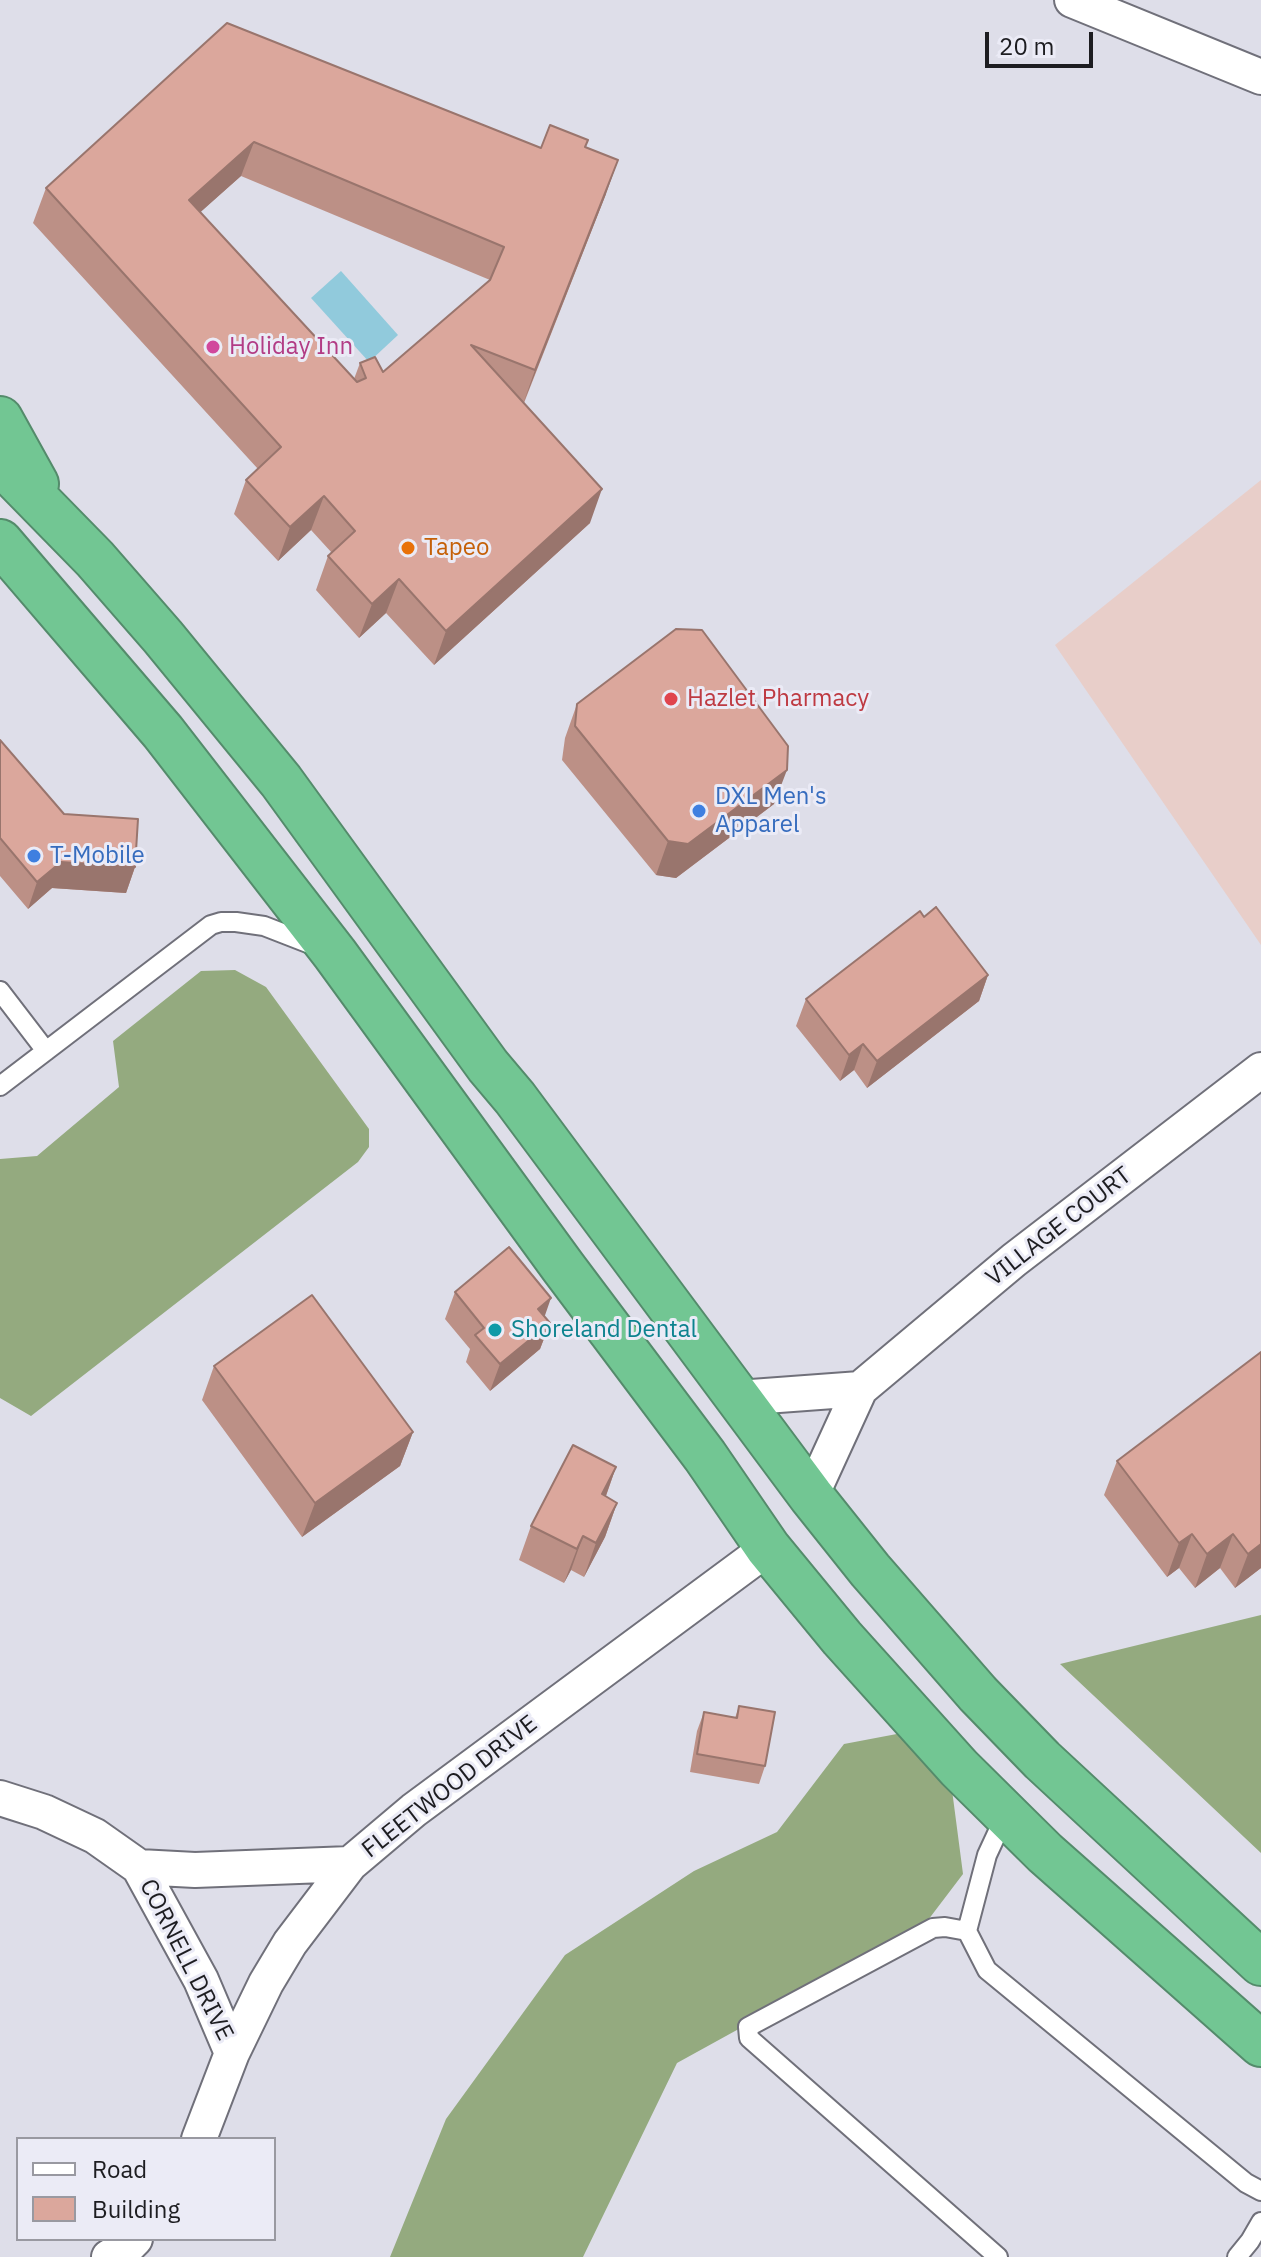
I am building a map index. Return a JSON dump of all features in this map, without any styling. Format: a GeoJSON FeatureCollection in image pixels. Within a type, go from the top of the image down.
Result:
{"type":"FeatureCollection","features":[{"type":"Feature","properties":{"kind":"highway"},"geometry":{"type":"LineString","coordinates":[[0,419],[56,518]]}},
{"type":"Feature","properties":{"kind":"highway"},"geometry":{"type":"LineString","coordinates":[[0,462],[56,518],[163,637],[281,781],[488,1066],[870,1570],[978,1694],[1042,1760],[1261,1963]]}},
{"type":"Feature","properties":{"kind":"highway"},"geometry":{"type":"LineString","coordinates":[[0,542],[163,732],[335,954],[545,1243],[705,1456],[768,1548],[959,1768],[1045,1853],[1261,2044]]}},
{"type":"Feature","properties":{"kind":"street"},"geometry":{"type":"LineString","coordinates":[[1072,0],[1261,77]]}},
{"type":"Feature","properties":{"kind":"street","name":"VILLAGE COURT"},"geometry":{"type":"LineString","coordinates":[[811,1496],[860,1389],[1014,1260],[1261,1070]]}},
{"type":"Feature","properties":{"kind":"street"},"geometry":{"type":"LineString","coordinates":[[738,1398],[860,1389]]}},
{"type":"Feature","properties":{"kind":"street","name":"FLEETWOOD DRIVE"},"geometry":{"type":"LineString","coordinates":[[139,1867],[195,1870],[350,1864],[414,1810],[768,1548]]}},
{"type":"Feature","properties":{"kind":"street"},"geometry":{"type":"LineString","coordinates":[[0,1798],[44,1812],[95,1836],[139,1867]]}},
{"type":"Feature","properties":{"kind":"street","name":"CORNELL DRIVE"},"geometry":{"type":"LineString","coordinates":[[200,2137],[232,2053],[266,1983],[290,1943],[350,1864]]}},
{"type":"Feature","properties":{"kind":"street","name":"CORNELL DRIVE"},"geometry":{"type":"LineString","coordinates":[[139,1867],[201,1980],[232,2053]]}},
{"type":"Feature","properties":{"kind":"street"},"geometry":{"type":"LineString","coordinates":[[109,2257],[133,2241]]}},
{"type":"Feature","properties":{"kind":"lane"},"geometry":{"type":"LineString","coordinates":[[0,1086],[211,925],[236,922],[264,926],[335,954]]}},
{"type":"Feature","properties":{"kind":"lane"},"geometry":{"type":"LineString","coordinates":[[0,991],[46,1051]]}},
{"type":"Feature","properties":{"kind":"lane"},"geometry":{"type":"LineString","coordinates":[[1006,1814],[987,1855],[967,1931],[987,1970],[1246,2183],[1261,2191]]}},
{"type":"Feature","properties":{"kind":"lane"},"geometry":{"type":"LineString","coordinates":[[967,1931],[933,1928],[748,2027],[749,2038],[998,2257]]}},
{"type":"Feature","properties":{"kind":"lane"},"geometry":{"type":"LineString","coordinates":[[1237,2257],[1261,2222]]}},
{"type":"Feature","properties":{"kind":"shaded area"},"geometry":{"type":"Polygon","coordinates":[[[1261,480],[1261,945],[1055,645],[1261,480]]]}},
{"type":"Feature","properties":{"kind":"green space"},"geometry":{"type":"Polygon","coordinates":[[[235,970],[266,987],[369,1129],[369,1147],[358,1162],[31,1416],[0,1398],[0,1159],[37,1156],[119,1087],[113,1041],[201,971],[235,970]]]}},
{"type":"Feature","properties":{"kind":"green space"},"geometry":{"type":"Polygon","coordinates":[[[1261,1615],[1261,1853],[1060,1664],[1261,1615]]]}},
{"type":"Feature","properties":{"kind":"green space"},"geometry":{"type":"Polygon","coordinates":[[[902,1733],[952,1790],[963,1874],[922,1928],[677,2063],[583,2257],[390,2257],[446,2119],[565,1955],[694,1871],[777,1832],[844,1744],[902,1733]]]}},
{"type":"Feature","properties":{"kind":"water"},"geometry":{"type":"Polygon","coordinates":[[[341,271],[398,335],[369,362],[311,298],[341,271]]]}},
{"type":"Feature","properties":{"kind":"building","name":"Holiday Inn"},"geometry":{"type":"Polygon","coordinates":[[[227,23],[541,148],[550,125],[588,140],[585,147],[618,160],[535,370],[471,345],[602,489],[446,631],[399,579],[372,604],[328,556],[355,531],[324,496],[290,527],[246,480],[281,447],[46,188],[227,23]],[[254,142],[189,200],[357,382],[366,378],[360,363],[375,357],[383,372],[490,280],[504,247],[254,142]]]}},
{"type":"Feature","properties":{"kind":"building"},"geometry":{"type":"Polygon","coordinates":[[[676,629],[702,630],[788,746],[787,770],[688,844],[668,841],[575,726],[577,704],[676,629]]]}},
{"type":"Feature","properties":{"kind":"building"},"geometry":{"type":"Polygon","coordinates":[[[0,740],[64,814],[138,819],[135,867],[61,862],[37,882],[0,838],[0,740]]]}},
{"type":"Feature","properties":{"kind":"building"},"geometry":{"type":"Polygon","coordinates":[[[936,907],[988,975],[877,1061],[863,1044],[849,1055],[806,999],[920,911],[924,917],[936,907]]]}},
{"type":"Feature","properties":{"kind":"building"},"geometry":{"type":"Polygon","coordinates":[[[509,1247],[551,1298],[538,1309],[550,1323],[500,1364],[475,1335],[484,1328],[455,1292],[509,1247]]]}},
{"type":"Feature","properties":{"kind":"building"},"geometry":{"type":"Polygon","coordinates":[[[312,1295],[413,1432],[315,1503],[214,1366],[312,1295]]]}},
{"type":"Feature","properties":{"kind":"building"},"geometry":{"type":"Polygon","coordinates":[[[1261,1352],[1261,1544],[1248,1554],[1233,1534],[1207,1554],[1192,1534],[1179,1543],[1117,1461],[1261,1352]]]}},
{"type":"Feature","properties":{"kind":"building"},"geometry":{"type":"Polygon","coordinates":[[[573,1445],[616,1467],[602,1494],[617,1503],[596,1543],[583,1536],[577,1549],[531,1526],[573,1445]]]}},
{"type":"Feature","properties":{"kind":"building"},"geometry":{"type":"Polygon","coordinates":[[[739,1706],[775,1712],[765,1766],[697,1754],[704,1712],[737,1718],[739,1706]]]}},
{"type":"Feature","properties":{"kind":"place","name":"Holiday Inn"},"geometry":{"type":"Point","coordinates":[213,347]}},
{"type":"Feature","properties":{"kind":"place","name":"Tapeo"},"geometry":{"type":"Point","coordinates":[408,548]}},
{"type":"Feature","properties":{"kind":"place","name":"Hazlet Pharmacy"},"geometry":{"type":"Point","coordinates":[671,699]}},
{"type":"Feature","properties":{"kind":"place","name":"DXL Men's Apparel"},"geometry":{"type":"Point","coordinates":[699,811]}},
{"type":"Feature","properties":{"kind":"place","name":"T-Mobile"},"geometry":{"type":"Point","coordinates":[34,856]}},
{"type":"Feature","properties":{"kind":"place","name":"Shoreland Dental"},"geometry":{"type":"Point","coordinates":[495,1330]}}]}
